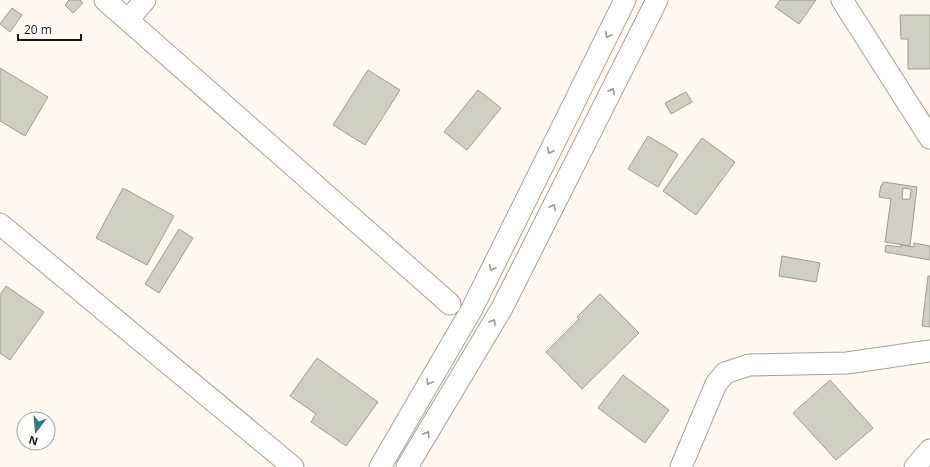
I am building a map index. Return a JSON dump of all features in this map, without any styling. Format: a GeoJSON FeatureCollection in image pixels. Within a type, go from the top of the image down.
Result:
{"type":"FeatureCollection","features":[{"type":"Feature","properties":{"kind":"street"},"geometry":{"type":"LineString","coordinates":[[105,0],[450,304]]}},
{"type":"Feature","properties":{"kind":"street"},"geometry":{"type":"LineString","coordinates":[[128,20],[145,0]]}},
{"type":"Feature","properties":{"kind":"street"},"geometry":{"type":"LineString","coordinates":[[380,467],[472,309],[625,0]]}},
{"type":"Feature","properties":{"kind":"street"},"geometry":{"type":"LineString","coordinates":[[407,467],[502,308],[658,0]]}},
{"type":"Feature","properties":{"kind":"street"},"geometry":{"type":"LineString","coordinates":[[842,0],[930,138]]}},
{"type":"Feature","properties":{"kind":"street"},"geometry":{"type":"LineString","coordinates":[[0,224],[293,467]]}},
{"type":"Feature","properties":{"kind":"street"},"geometry":{"type":"LineString","coordinates":[[681,467],[716,384],[725,373],[749,365],[847,363],[930,351]]}},
{"type":"Feature","properties":{"kind":"street"},"geometry":{"type":"LineString","coordinates":[[915,467],[930,450]]}},
{"type":"Feature","properties":{"kind":"building"},"geometry":{"type":"Polygon","coordinates":[[[69,0],[80,0],[83,3],[73,13],[65,5],[69,0]]]}},
{"type":"Feature","properties":{"kind":"building"},"geometry":{"type":"Polygon","coordinates":[[[780,0],[816,0],[799,24],[775,7],[780,0]]]}},
{"type":"Feature","properties":{"kind":"building"},"geometry":{"type":"Polygon","coordinates":[[[12,8],[22,15],[10,32],[0,24],[12,8]]]}},
{"type":"Feature","properties":{"kind":"building"},"geometry":{"type":"Polygon","coordinates":[[[900,15],[930,15],[930,69],[908,69],[908,39],[901,39],[900,15]]]}},
{"type":"Feature","properties":{"kind":"building"},"geometry":{"type":"Polygon","coordinates":[[[0,68],[48,97],[25,136],[0,121],[0,68]]]}},
{"type":"Feature","properties":{"kind":"building"},"geometry":{"type":"Polygon","coordinates":[[[368,70],[400,90],[365,145],[333,125],[368,70]]]}},
{"type":"Feature","properties":{"kind":"building"},"geometry":{"type":"Polygon","coordinates":[[[478,90],[501,108],[467,150],[444,132],[478,90]]]}},
{"type":"Feature","properties":{"kind":"building"},"geometry":{"type":"Polygon","coordinates":[[[686,92],[692,102],[671,114],[665,103],[686,92]]]}},
{"type":"Feature","properties":{"kind":"building"},"geometry":{"type":"Polygon","coordinates":[[[648,136],[678,154],[658,187],[628,169],[648,136]]]}},
{"type":"Feature","properties":{"kind":"building"},"geometry":{"type":"Polygon","coordinates":[[[702,138],[735,162],[696,215],[663,191],[702,138]]]}},
{"type":"Feature","properties":{"kind":"building"},"geometry":{"type":"Polygon","coordinates":[[[883,182],[917,187],[910,246],[885,242],[891,199],[879,197],[881,185],[883,185],[883,182]],[[903,188],[902,199],[910,199],[911,189],[903,188]]]}},
{"type":"Feature","properties":{"kind":"building"},"geometry":{"type":"Polygon","coordinates":[[[123,188],[174,216],[147,265],[96,238],[123,188]]]}},
{"type":"Feature","properties":{"kind":"building"},"geometry":{"type":"Polygon","coordinates":[[[179,229],[193,238],[159,293],[145,284],[179,229]]]}},
{"type":"Feature","properties":{"kind":"building"},"geometry":{"type":"Polygon","coordinates":[[[914,243],[930,246],[930,260],[885,252],[886,245],[914,247],[914,243]]]}},
{"type":"Feature","properties":{"kind":"building"},"geometry":{"type":"Polygon","coordinates":[[[782,256],[820,263],[816,282],[779,276],[782,256]]]}},
{"type":"Feature","properties":{"kind":"building"},"geometry":{"type":"Polygon","coordinates":[[[928,276],[930,276],[930,327],[922,326],[928,276]]]}},
{"type":"Feature","properties":{"kind":"building"},"geometry":{"type":"Polygon","coordinates":[[[6,286],[44,312],[10,360],[0,353],[0,295],[6,286]]]}},
{"type":"Feature","properties":{"kind":"building"},"geometry":{"type":"Polygon","coordinates":[[[600,294],[639,333],[582,389],[546,352],[579,319],[577,317],[600,294]]]}},
{"type":"Feature","properties":{"kind":"building"},"geometry":{"type":"Polygon","coordinates":[[[317,358],[378,402],[346,446],[311,422],[316,414],[290,396],[317,358]]]}},
{"type":"Feature","properties":{"kind":"building"},"geometry":{"type":"Polygon","coordinates":[[[623,375],[669,410],[645,443],[598,408],[623,375]]]}},
{"type":"Feature","properties":{"kind":"building"},"geometry":{"type":"Polygon","coordinates":[[[830,380],[873,428],[836,460],[793,413],[830,380]]]}}]}
